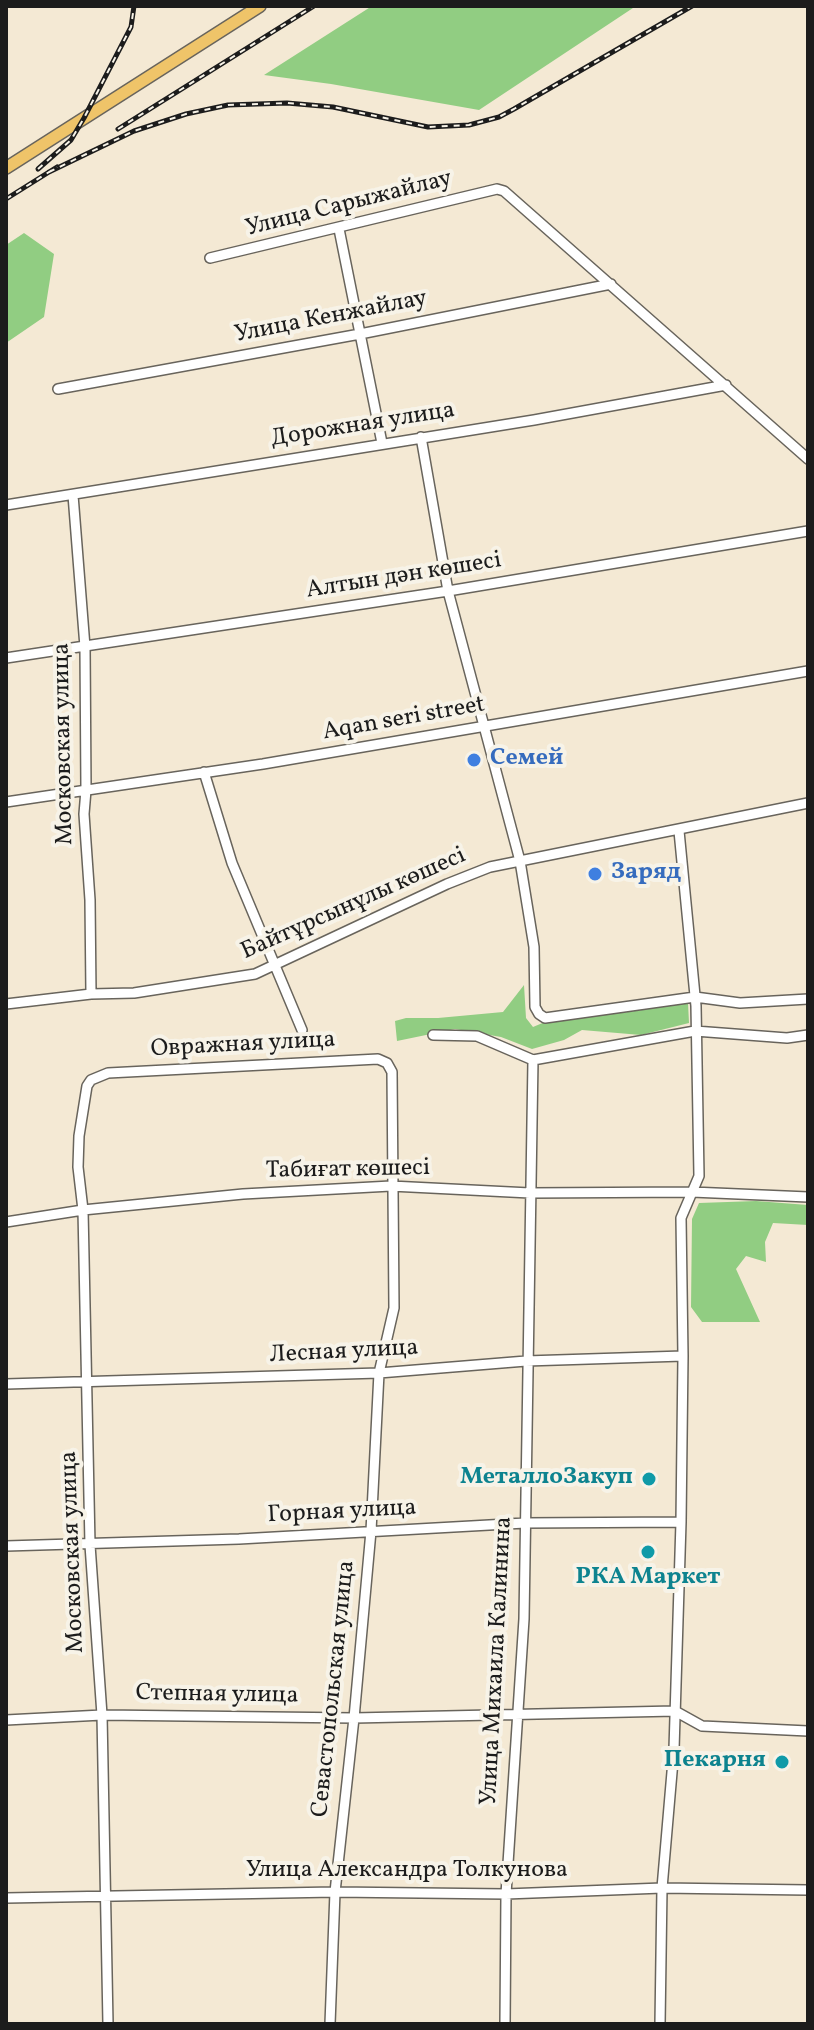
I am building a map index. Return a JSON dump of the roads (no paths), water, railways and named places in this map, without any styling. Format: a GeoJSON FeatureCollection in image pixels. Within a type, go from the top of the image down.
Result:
{"type":"FeatureCollection","features":[{"type":"Feature","properties":{"kind":"main road"},"geometry":{"type":"LineString","coordinates":[[6,168],[260,6]]}},
{"type":"Feature","properties":{"kind":"street","name":"Улица Сарыжайлау"},"geometry":{"type":"LineString","coordinates":[[210,258],[497,189],[511,195],[611,284]]}},
{"type":"Feature","properties":{"kind":"street"},"geometry":{"type":"LineString","coordinates":[[339,229],[382,443]]}},
{"type":"Feature","properties":{"kind":"street"},"geometry":{"type":"LineString","coordinates":[[611,284],[808,459]]}},
{"type":"Feature","properties":{"kind":"street","name":"Улица Кенжайлау"},"geometry":{"type":"LineString","coordinates":[[58,389],[611,284]]}},
{"type":"Feature","properties":{"kind":"street","name":"Дорожная улица"},"geometry":{"type":"LineString","coordinates":[[6,505],[597,410],[726,385]]}},
{"type":"Feature","properties":{"kind":"street"},"geometry":{"type":"LineString","coordinates":[[421,437],[448,591],[520,861],[534,947],[535,1007],[539,1014],[545,1018],[695,997],[740,1003],[808,999]]}},
{"type":"Feature","properties":{"kind":"street","name":"Московская улица"},"geometry":{"type":"LineString","coordinates":[[73,495],[85,647],[84,814],[90,900],[91,994]]}},
{"type":"Feature","properties":{"kind":"street","name":"Алтын дән көшесі"},"geometry":{"type":"LineString","coordinates":[[6,658],[448,591],[808,531]]}},
{"type":"Feature","properties":{"kind":"street","name":"Aqan seri street"},"geometry":{"type":"LineString","coordinates":[[6,802],[482,727],[808,671]]}},
{"type":"Feature","properties":{"kind":"street"},"geometry":{"type":"LineString","coordinates":[[204,772],[232,863],[302,1030]]}},
{"type":"Feature","properties":{"kind":"street","name":"Байтұрсынұлы көшесі"},"geometry":{"type":"LineString","coordinates":[[6,1004],[91,994],[134,993],[255,974],[490,867],[808,803]]}},
{"type":"Feature","properties":{"kind":"street"},"geometry":{"type":"LineString","coordinates":[[660,2024],[662,1888],[675,1711],[681,1522],[681,1218],[699,1176],[695,997],[679,831]]}},
{"type":"Feature","properties":{"kind":"street"},"geometry":{"type":"LineString","coordinates":[[433,1035],[477,1036],[533,1060],[695,1031],[787,1038],[808,1035]]}},
{"type":"Feature","properties":{"kind":"street","name":"Овражная улица"},"geometry":{"type":"LineString","coordinates":[[91,1080],[108,1073],[378,1059],[387,1063],[392,1072]]}},
{"type":"Feature","properties":{"kind":"street","name":"Улица Михаила Калинина"},"geometry":{"type":"LineString","coordinates":[[505,2024],[506,1894],[524,1619],[533,1060]]}},
{"type":"Feature","properties":{"kind":"street","name":"Севастопольская улица"},"geometry":{"type":"LineString","coordinates":[[330,2024],[335,1892],[371,1531],[379,1373],[394,1308],[392,1072]]}},
{"type":"Feature","properties":{"kind":"street","name":"Московская улица"},"geometry":{"type":"LineString","coordinates":[[91,1080],[87,1086],[79,1136],[78,1167],[83,1210],[90,1545],[102,1715],[108,2024]]}},
{"type":"Feature","properties":{"kind":"street","name":"Табиғат көшесі"},"geometry":{"type":"LineString","coordinates":[[6,1222],[83,1210],[243,1194],[391,1186],[530,1193],[692,1192],[808,1197]]}},
{"type":"Feature","properties":{"kind":"street","name":"Лесная улица"},"geometry":{"type":"LineString","coordinates":[[6,1384],[379,1373],[526,1361],[683,1356]]}},
{"type":"Feature","properties":{"kind":"street","name":"Горная улица"},"geometry":{"type":"LineString","coordinates":[[6,1546],[90,1545],[525,1523],[681,1522]]}},
{"type":"Feature","properties":{"kind":"street","name":"Степная улица"},"geometry":{"type":"LineString","coordinates":[[6,1720],[102,1715],[354,1718],[675,1711],[702,1726],[808,1731]]}},
{"type":"Feature","properties":{"kind":"street","name":"Улица Александра Толкунова"},"geometry":{"type":"LineString","coordinates":[[6,1898],[335,1892],[506,1894],[662,1888],[808,1890]]}},
{"type":"Feature","properties":{"kind":"railway"},"geometry":{"type":"LineString","coordinates":[[38,169],[71,140],[84,118],[131,27],[134,6]]}},
{"type":"Feature","properties":{"kind":"railway"},"geometry":{"type":"LineString","coordinates":[[118,129],[314,6]]}},
{"type":"Feature","properties":{"kind":"railway"},"geometry":{"type":"LineString","coordinates":[[49,172],[134,131],[186,114],[228,105],[287,103],[333,107],[428,127],[469,125],[499,117],[514,109],[692,6]]}},
{"type":"Feature","properties":{"kind":"railway"},"geometry":{"type":"LineString","coordinates":[[6,199],[57,167]]}},
{"type":"Feature","properties":{"kind":"place","name":"Семей"},"geometry":{"type":"Point","coordinates":[474,760]}},
{"type":"Feature","properties":{"kind":"place","name":"Заряд"},"geometry":{"type":"Point","coordinates":[595,874]}},
{"type":"Feature","properties":{"kind":"place","name":"МеталлоЗакуп"},"geometry":{"type":"Point","coordinates":[649,1479]}},
{"type":"Feature","properties":{"kind":"place","name":"РКА Маркет"},"geometry":{"type":"Point","coordinates":[648,1552]}},
{"type":"Feature","properties":{"kind":"place","name":"Пекарня"},"geometry":{"type":"Point","coordinates":[782,1762]}}]}
